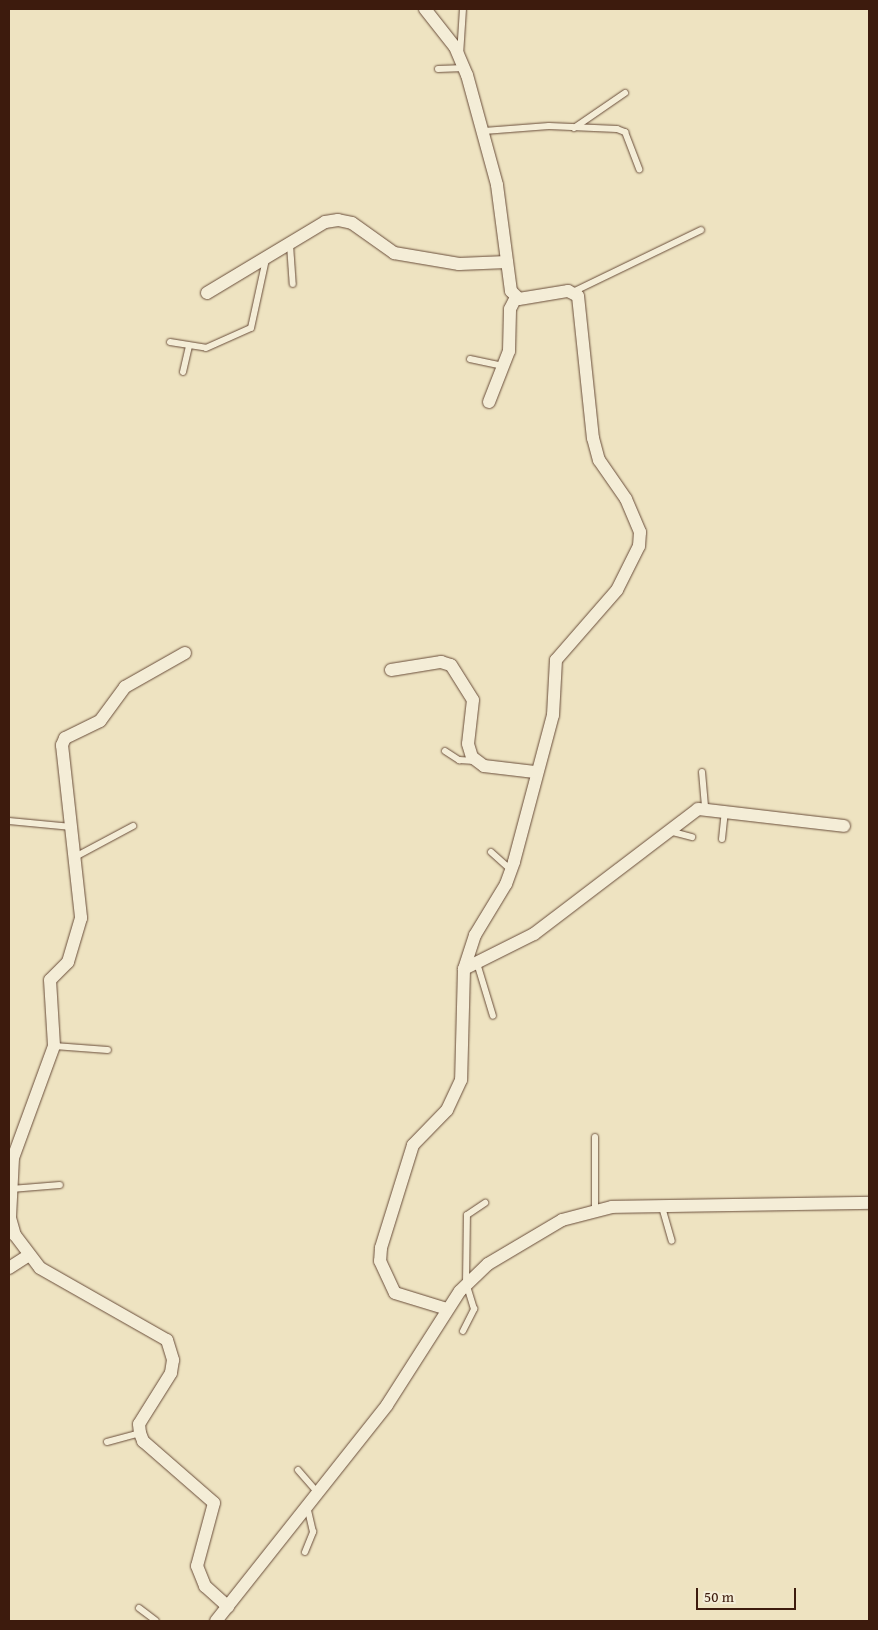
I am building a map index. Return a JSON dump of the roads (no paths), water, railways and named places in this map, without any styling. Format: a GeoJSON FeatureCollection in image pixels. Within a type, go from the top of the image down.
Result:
{"type":"FeatureCollection","features":[{"type":"Feature","properties":{"kind":"street"},"geometry":{"type":"LineString","coordinates":[[425,9],[462,63],[484,131],[503,217],[507,262],[516,297],[510,308],[511,337],[504,366],[489,402]]}},
{"type":"Feature","properties":{"kind":"street"},"geometry":{"type":"LineString","coordinates":[[207,293],[290,245],[324,222],[338,220],[352,222],[394,253],[443,263],[507,262]]}},
{"type":"Feature","properties":{"kind":"street"},"geometry":{"type":"LineString","coordinates":[[448,1309],[395,1293],[380,1261],[381,1248],[413,1145],[447,1110],[461,1080],[464,969],[475,935],[512,870],[535,772],[553,715],[560,651],[604,609],[640,546],[635,515],[599,460],[593,438],[575,292],[516,297]]}},
{"type":"Feature","properties":{"kind":"street"},"geometry":{"type":"LineString","coordinates":[[186,653],[126,687],[100,721],[65,738],[62,745],[72,827],[72,858],[81,918],[68,962],[50,980],[54,1046],[13,1158],[10,1218],[28,1255],[40,1268],[72,1289],[166,1340],[173,1360],[171,1373],[139,1424],[140,1433],[143,1441],[214,1503],[197,1566],[205,1586],[228,1607]]}},
{"type":"Feature","properties":{"kind":"street"},"geometry":{"type":"LineString","coordinates":[[392,670],[441,662],[456,669],[473,700],[468,744],[475,761],[535,772]]}},
{"type":"Feature","properties":{"kind":"street"},"geometry":{"type":"LineString","coordinates":[[464,969],[534,934],[668,831],[705,807],[844,826]]}},
{"type":"Feature","properties":{"kind":"street"},"geometry":{"type":"LineString","coordinates":[[216,1621],[410,1373],[448,1309],[466,1283],[488,1264],[562,1220],[595,1211],[662,1207],[869,1204]]}},
{"type":"Feature","properties":{"kind":"street"},"geometry":{"type":"LineString","coordinates":[[9,1268],[28,1255]]}},
{"type":"Feature","properties":{"kind":"lane"},"geometry":{"type":"LineString","coordinates":[[438,69],[462,63],[463,9]]}},
{"type":"Feature","properties":{"kind":"lane"},"geometry":{"type":"LineString","coordinates":[[574,128],[625,94]]}},
{"type":"Feature","properties":{"kind":"lane"},"geometry":{"type":"LineString","coordinates":[[484,131],[574,128],[623,131],[639,169]]}},
{"type":"Feature","properties":{"kind":"lane"},"geometry":{"type":"LineString","coordinates":[[575,292],[701,230]]}},
{"type":"Feature","properties":{"kind":"lane"},"geometry":{"type":"LineString","coordinates":[[290,245],[293,284]]}},
{"type":"Feature","properties":{"kind":"lane"},"geometry":{"type":"LineString","coordinates":[[170,342],[206,348],[251,328],[260,303],[266,259]]}},
{"type":"Feature","properties":{"kind":"lane"},"geometry":{"type":"LineString","coordinates":[[184,372],[189,346]]}},
{"type":"Feature","properties":{"kind":"lane"},"geometry":{"type":"LineString","coordinates":[[470,359],[504,366]]}},
{"type":"Feature","properties":{"kind":"lane"},"geometry":{"type":"LineString","coordinates":[[445,750],[459,760],[475,761]]}},
{"type":"Feature","properties":{"kind":"lane"},"geometry":{"type":"LineString","coordinates":[[702,772],[705,807]]}},
{"type":"Feature","properties":{"kind":"lane"},"geometry":{"type":"LineString","coordinates":[[722,839],[725,810]]}},
{"type":"Feature","properties":{"kind":"lane"},"geometry":{"type":"LineString","coordinates":[[9,821],[72,827]]}},
{"type":"Feature","properties":{"kind":"lane"},"geometry":{"type":"LineString","coordinates":[[72,858],[133,826]]}},
{"type":"Feature","properties":{"kind":"lane"},"geometry":{"type":"LineString","coordinates":[[668,831],[692,837]]}},
{"type":"Feature","properties":{"kind":"lane"},"geometry":{"type":"LineString","coordinates":[[491,852],[512,870]]}},
{"type":"Feature","properties":{"kind":"lane"},"geometry":{"type":"LineString","coordinates":[[477,963],[494,1016]]}},
{"type":"Feature","properties":{"kind":"lane"},"geometry":{"type":"LineString","coordinates":[[54,1046],[108,1050]]}},
{"type":"Feature","properties":{"kind":"lane"},"geometry":{"type":"LineString","coordinates":[[595,1137],[595,1211]]}},
{"type":"Feature","properties":{"kind":"lane"},"geometry":{"type":"LineString","coordinates":[[10,1189],[60,1185]]}},
{"type":"Feature","properties":{"kind":"lane"},"geometry":{"type":"LineString","coordinates":[[463,1331],[474,1309],[466,1283],[467,1215],[484,1203]]}},
{"type":"Feature","properties":{"kind":"lane"},"geometry":{"type":"LineString","coordinates":[[662,1207],[672,1241]]}},
{"type":"Feature","properties":{"kind":"lane"},"geometry":{"type":"LineString","coordinates":[[107,1442],[140,1433]]}},
{"type":"Feature","properties":{"kind":"lane"},"geometry":{"type":"LineString","coordinates":[[298,1470],[317,1492]]}},
{"type":"Feature","properties":{"kind":"lane"},"geometry":{"type":"LineString","coordinates":[[305,1552],[313,1532],[306,1506]]}},
{"type":"Feature","properties":{"kind":"lane"},"geometry":{"type":"LineString","coordinates":[[139,1608],[156,1621]]}}]}
